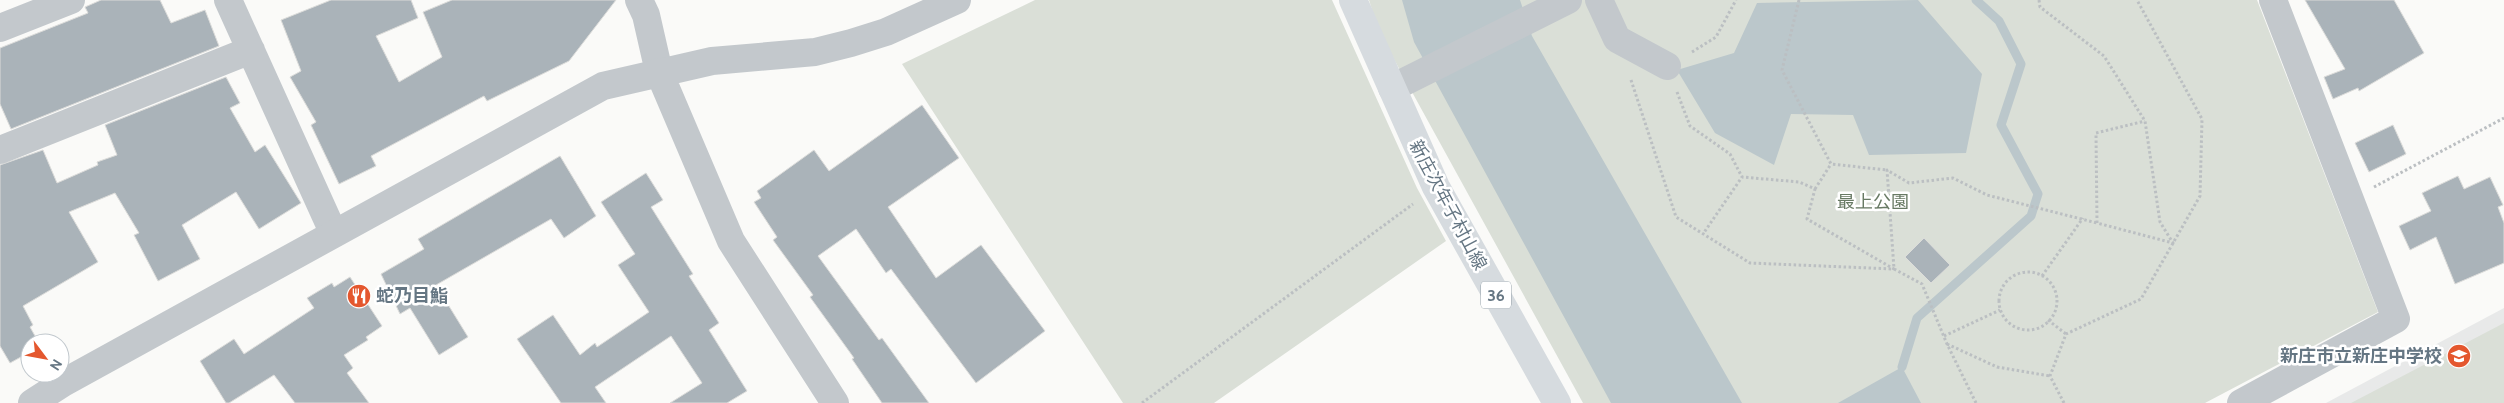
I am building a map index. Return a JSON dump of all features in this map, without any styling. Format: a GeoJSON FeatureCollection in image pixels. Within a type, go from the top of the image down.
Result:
{"type":"FeatureCollection","features":[{"type":"Feature","properties":{"kind":"main road","name":"新庄次年子村山線"},"geometry":{"type":"LineString","coordinates":[[1353,0],[1436,187],[1556,403]]}},
{"type":"Feature","properties":{"kind":"street"},"geometry":{"type":"LineString","coordinates":[[0,28],[72,0]]}},
{"type":"Feature","properties":{"kind":"street"},"geometry":{"type":"LineString","coordinates":[[228,0],[333,232]]}},
{"type":"Feature","properties":{"kind":"street"},"geometry":{"type":"LineString","coordinates":[[639,0],[646,15],[659,72],[731,241],[835,403]]}},
{"type":"Feature","properties":{"kind":"street"},"geometry":{"type":"LineString","coordinates":[[32,403],[63,383],[333,232],[603,86],[712,61],[815,52],[886,32],[957,0]]}},
{"type":"Feature","properties":{"kind":"street"},"geometry":{"type":"LineString","coordinates":[[1392,88],[1568,0]]}},
{"type":"Feature","properties":{"kind":"street"},"geometry":{"type":"LineString","coordinates":[[1599,0],[1617,39],[1667,66]]}},
{"type":"Feature","properties":{"kind":"street"},"geometry":{"type":"LineString","coordinates":[[2242,403],[2396,319],[2273,0]]}},
{"type":"Feature","properties":{"kind":"street"},"geometry":{"type":"LineString","coordinates":[[0,150],[251,50]]}},
{"type":"Feature","properties":{"kind":"path"},"geometry":{"type":"LineString","coordinates":[[1736,0],[1716,37],[1667,66],[1690,126],[1730,154],[1742,177]]}},
{"type":"Feature","properties":{"kind":"path"},"geometry":{"type":"LineString","coordinates":[[1800,0],[1782,70],[1831,164]]}},
{"type":"Feature","properties":{"kind":"path"},"geometry":{"type":"LineString","coordinates":[[2039,0],[2040,7],[2104,56],[2145,121],[2160,222],[2173,243]]}},
{"type":"Feature","properties":{"kind":"path"},"geometry":{"type":"LineString","coordinates":[[2064,403],[2050,376],[2066,334],[2141,299],[2200,196],[2202,119],[2137,0]]}},
{"type":"Feature","properties":{"kind":"path"},"geometry":{"type":"LineString","coordinates":[[1617,39],[1676,218],[1750,263],[1894,269]]}},
{"type":"Feature","properties":{"kind":"path"},"geometry":{"type":"LineString","coordinates":[[2351,200],[2504,118]]}},
{"type":"Feature","properties":{"kind":"path"},"geometry":{"type":"LineString","coordinates":[[2097,223],[2096,133],[2145,121]]}},
{"type":"Feature","properties":{"kind":"path"},"geometry":{"type":"LineString","coordinates":[[1831,164],[1887,170],[1910,183],[1953,178],[1987,195],[2083,218],[2173,243]]}},
{"type":"Feature","properties":{"kind":"path"},"geometry":{"type":"LineString","coordinates":[[1831,164],[1815,189],[1807,219],[1922,284],[1947,344],[1976,403]]}},
{"type":"Feature","properties":{"kind":"path"},"geometry":{"type":"LineString","coordinates":[[1887,170],[1894,269]]}},
{"type":"Feature","properties":{"kind":"path"},"geometry":{"type":"LineString","coordinates":[[1703,234],[1742,177]]}},
{"type":"Feature","properties":{"kind":"path"},"geometry":{"type":"LineString","coordinates":[[1742,177],[1799,182],[1815,189]]}},
{"type":"Feature","properties":{"kind":"path"},"geometry":{"type":"LineString","coordinates":[[1142,403],[1436,187]]}},
{"type":"Feature","properties":{"kind":"path"},"geometry":{"type":"LineString","coordinates":[[2042,276],[2083,218]]}},
{"type":"Feature","properties":{"kind":"path"},"geometry":{"type":"LineString","coordinates":[[2023,272],[2033,272],[2042,276],[2054,290],[2056,308],[2048,320],[2038,327],[2020,328],[2012,325],[2000,310],[1999,300],[2006,282],[2023,272]]}},
{"type":"Feature","properties":{"kind":"path"},"geometry":{"type":"LineString","coordinates":[[1944,336],[2000,310]]}},
{"type":"Feature","properties":{"kind":"path"},"geometry":{"type":"LineString","coordinates":[[2048,320],[2066,334]]}},
{"type":"Feature","properties":{"kind":"path"},"geometry":{"type":"LineString","coordinates":[[1947,344],[1997,367],[2050,376]]}},
{"type":"Feature","properties":{"kind":"shaded area"},"geometry":{"type":"Polygon","coordinates":[[[1402,0],[1520,0],[1532,36],[1742,403],[1611,403],[1414,42],[1402,0]]]}},
{"type":"Feature","properties":{"kind":"shaded area"},"geometry":{"type":"Polygon","coordinates":[[[1918,0],[1982,74],[1966,153],[1869,155],[1853,115],[1791,114],[1774,165],[1715,133],[1677,70],[1734,53],[1757,3],[1918,0]]]}},
{"type":"Feature","properties":{"kind":"shaded area","name":"新庄市立新庄中学校"},"geometry":{"type":"Polygon","coordinates":[[[2504,308],[2504,403],[2326,403],[2504,308]]]}},
{"type":"Feature","properties":{"kind":"shaded area"},"geometry":{"type":"Polygon","coordinates":[[[1902,367],[1921,403],[1838,403],[1902,367]]]}},
{"type":"Feature","properties":{"kind":"green space"},"geometry":{"type":"Polygon","coordinates":[[[1035,0],[1332,0],[1417,188],[1446,241],[1214,403],[1123,403],[902,64],[1035,0]]]}},
{"type":"Feature","properties":{"kind":"green space","name":"最上公園"},"geometry":{"type":"Polygon","coordinates":[[[1369,0],[2257,0],[2378,312],[2205,403],[1583,403],[1379,32],[1369,0]]]}},
{"type":"Feature","properties":{"kind":"green space","name":"新庄市立新庄中学校"},"geometry":{"type":"Polygon","coordinates":[[[2504,323],[2504,403],[2351,403],[2504,323]]]}},
{"type":"Feature","properties":{"kind":"building"},"geometry":{"type":"Polygon","coordinates":[[[101,0],[160,0],[171,23],[205,10],[219,46],[11,129],[0,104],[0,48],[88,13],[85,7],[101,0]]]}},
{"type":"Feature","properties":{"kind":"building"},"geometry":{"type":"Polygon","coordinates":[[[331,0],[411,0],[418,18],[376,36],[399,82],[442,57],[423,12],[452,0],[616,0],[569,61],[487,101],[484,96],[371,156],[376,166],[339,184],[311,125],[316,122],[290,77],[301,71],[281,20],[331,0]]]}},
{"type":"Feature","properties":{"kind":"building"},"geometry":{"type":"Polygon","coordinates":[[[2305,0],[2394,0],[2424,53],[2359,91],[2358,88],[2333,99],[2324,77],[2345,69],[2305,0]]]}},
{"type":"Feature","properties":{"kind":"building"},"geometry":{"type":"Polygon","coordinates":[[[226,77],[240,103],[230,108],[255,152],[265,145],[301,203],[259,229],[236,192],[182,225],[200,259],[158,281],[134,235],[139,233],[115,193],[69,212],[98,262],[23,306],[33,325],[30,327],[33,333],[20,333],[20,358],[10,363],[0,346],[0,165],[43,150],[57,183],[98,165],[97,162],[117,155],[105,125],[226,77]]]}},
{"type":"Feature","properties":{"kind":"building"},"geometry":{"type":"Polygon","coordinates":[[[922,105],[959,158],[888,207],[936,278],[981,245],[1045,331],[976,383],[891,269],[886,273],[856,229],[818,256],[879,340],[882,338],[929,403],[882,403],[852,359],[854,358],[810,297],[813,295],[773,240],[777,237],[754,202],[761,198],[757,191],[814,150],[829,171],[922,105]]]}},
{"type":"Feature","properties":{"kind":"building"},"geometry":{"type":"Polygon","coordinates":[[[2393,125],[2406,154],[2369,172],[2355,143],[2393,125]]]}},
{"type":"Feature","properties":{"kind":"building"},"geometry":{"type":"Polygon","coordinates":[[[560,156],[596,216],[564,238],[551,219],[436,285],[468,337],[439,355],[410,308],[400,314],[381,274],[424,249],[418,239],[560,156]]]}},
{"type":"Feature","properties":{"kind":"building"},"geometry":{"type":"Polygon","coordinates":[[[646,173],[663,200],[651,207],[693,274],[689,276],[719,323],[709,330],[747,391],[727,403],[670,403],[702,383],[671,336],[595,387],[606,403],[561,403],[517,339],[553,315],[580,355],[595,343],[597,347],[649,312],[618,265],[635,254],[601,202],[646,173]]]}},
{"type":"Feature","properties":{"kind":"building"},"geometry":{"type":"Polygon","coordinates":[[[2458,176],[2464,189],[2490,177],[2503,205],[2498,207],[2504,223],[2504,263],[2455,284],[2436,237],[2410,250],[2399,226],[2431,211],[2422,193],[2458,176]]]}},
{"type":"Feature","properties":{"kind":"building"},"geometry":{"type":"Polygon","coordinates":[[[1924,238],[1950,265],[1931,283],[1905,257],[1924,238]]]}},
{"type":"Feature","properties":{"kind":"building"},"geometry":{"type":"Polygon","coordinates":[[[350,277],[382,326],[366,337],[368,340],[344,355],[353,368],[347,373],[369,403],[295,403],[274,375],[229,403],[226,403],[200,361],[234,339],[244,354],[314,308],[307,298],[332,283],[334,287],[350,277]]]}},
{"type":"Feature","properties":{"kind":"waterway"},"geometry":{"type":"LineString","coordinates":[[1902,367],[1917,318],[2031,216],[2038,194],[2001,125],[2021,64],[1999,21],[1976,0]]}},
{"type":"Feature","properties":{"kind":"place","name":"蛇乃目鮨"},"geometry":{"type":"Point","coordinates":[359,296]}},
{"type":"Feature","properties":{"kind":"place","name":"新庄市立新庄中学校"},"geometry":{"type":"Point","coordinates":[2459,356]}}]}
